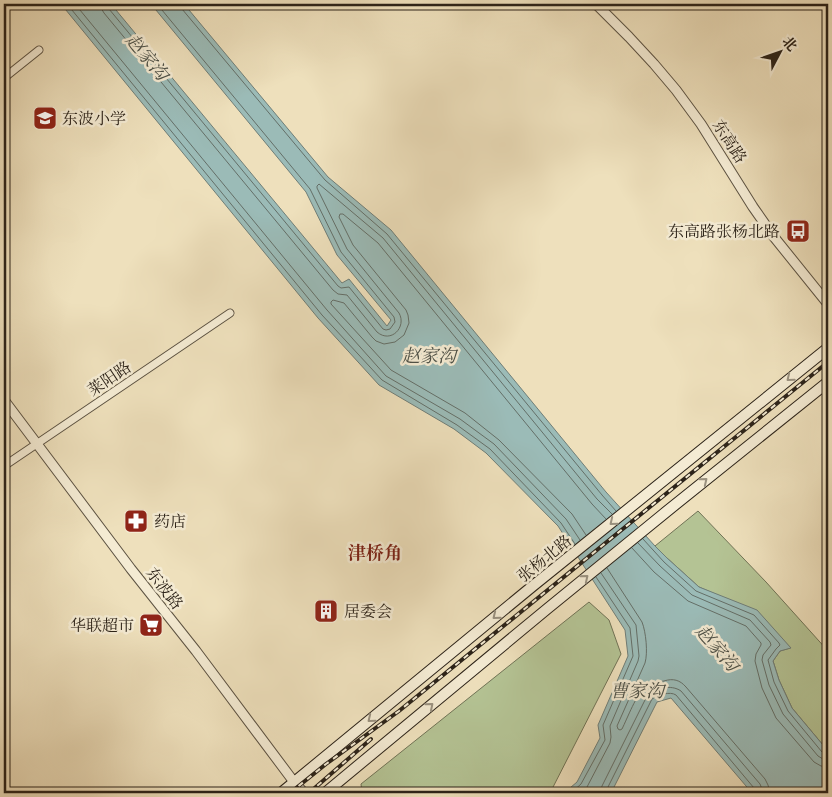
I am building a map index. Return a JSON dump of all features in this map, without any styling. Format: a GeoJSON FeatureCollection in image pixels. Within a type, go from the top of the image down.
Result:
{"type":"FeatureCollection","features":[{"type":"Feature","properties":{"kind":"main road","name":"张杨北路"},"geometry":{"type":"LineString","coordinates":[[281,793],[534,585],[828,348]]}},
{"type":"Feature","properties":{"kind":"main road"},"geometry":{"type":"LineString","coordinates":[[325,793],[547,609],[828,382]]}},
{"type":"Feature","properties":{"kind":"street","name":"东高路"},"geometry":{"type":"LineString","coordinates":[[596,4],[642,50],[676,90],[701,124],[774,237],[828,304]]}},
{"type":"Feature","properties":{"kind":"street"},"geometry":{"type":"LineString","coordinates":[[4,78],[39,50]]}},
{"type":"Feature","properties":{"kind":"street","name":"莱阳路"},"geometry":{"type":"LineString","coordinates":[[4,466],[230,312]]}},
{"type":"Feature","properties":{"kind":"street","name":"东波路"},"geometry":{"type":"LineString","coordinates":[[4,400],[136,576],[196,651],[304,793]]}},
{"type":"Feature","properties":{"kind":"green space"},"geometry":{"type":"Polygon","coordinates":[[[698,511],[766,582],[828,651],[828,751],[792,708],[779,680],[773,661],[780,651],[790,648],[759,613],[699,587],[655,546],[698,511]]]}},
{"type":"Feature","properties":{"kind":"green space"},"geometry":{"type":"Polygon","coordinates":[[[589,602],[609,620],[621,654],[550,793],[362,793],[361,784],[589,602]]]}},
{"type":"Feature","properties":{"kind":"water","name":"赵家沟"},"geometry":{"type":"Polygon","coordinates":[[[61,4],[111,4],[342,283],[349,279],[387,326],[391,320],[337,255],[306,192],[151,4],[184,4],[328,177],[391,230],[606,492],[655,546],[699,587],[757,610],[791,648],[780,651],[773,661],[779,680],[792,708],[828,751],[828,793],[752,793],[671,698],[657,702],[611,793],[564,793],[577,782],[600,738],[598,725],[628,656],[625,630],[558,526],[486,453],[454,429],[379,385],[318,318],[61,4]]]}},
{"type":"Feature","properties":{"kind":"railway"},"geometry":{"type":"LineString","coordinates":[[290,793],[326,764],[399,711],[828,362]]}},
{"type":"Feature","properties":{"kind":"railway"},"geometry":{"type":"LineString","coordinates":[[309,793],[371,739]]}},
{"type":"Feature","properties":{"kind":"place","name":"东波小学"},"geometry":{"type":"Point","coordinates":[45,118]}},
{"type":"Feature","properties":{"kind":"place","name":"东高路张杨北路"},"geometry":{"type":"Point","coordinates":[798,231]}},
{"type":"Feature","properties":{"kind":"place","name":"药店"},"geometry":{"type":"Point","coordinates":[136,521]}},
{"type":"Feature","properties":{"kind":"place","name":"居委会"},"geometry":{"type":"Point","coordinates":[326,611]}},
{"type":"Feature","properties":{"kind":"place","name":"华联超市"},"geometry":{"type":"Point","coordinates":[151,625]}},
{"type":"Feature","properties":{"kind":"district","name":"津桥角"},"geometry":{"type":"Point","coordinates":[375,553]}},
{"type":"Feature","properties":{"kind":"water label","name":"曹家沟"},"geometry":{"type":"Point","coordinates":[637,691]}}]}
